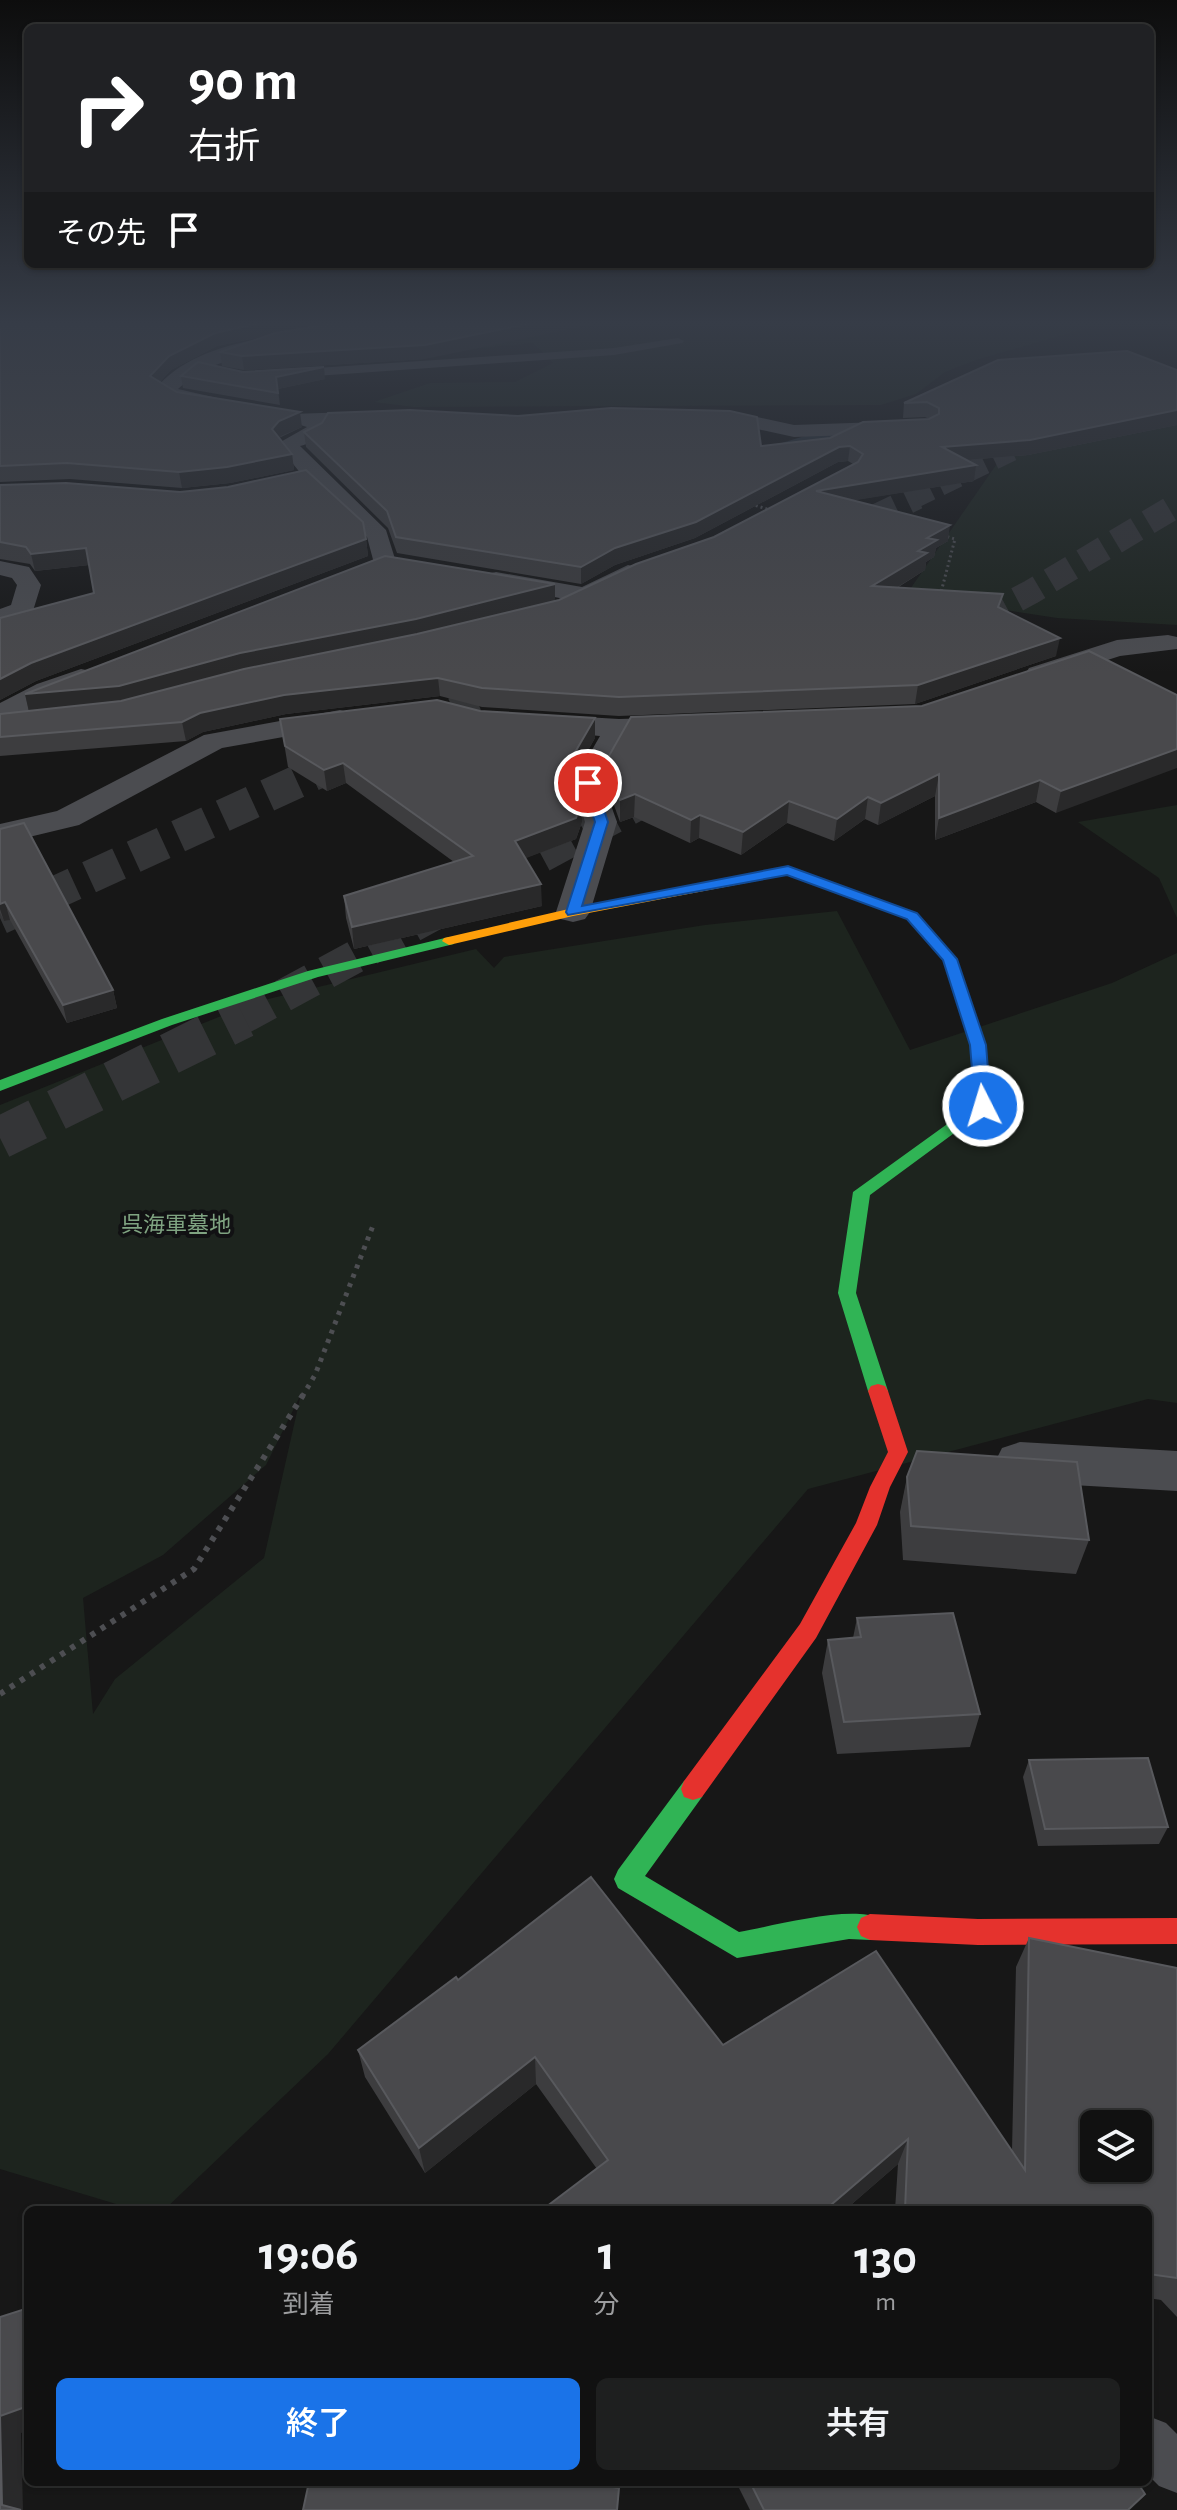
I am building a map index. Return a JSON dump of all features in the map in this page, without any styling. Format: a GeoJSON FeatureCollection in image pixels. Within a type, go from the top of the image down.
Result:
{"type":"FeatureCollection","features":[{"type":"Feature","properties":{"kind":"street"},"geometry":{"type":"LineString","coordinates":[[305,438],[287,444],[314,475],[378,535],[384,562]]}},
{"type":"Feature","properties":{"kind":"street"},"geometry":{"type":"LineString","coordinates":[[286,481],[314,475]]}},
{"type":"Feature","properties":{"kind":"street"},"geometry":{"type":"LineString","coordinates":[[355,573],[384,562],[413,566]]}},
{"type":"Feature","properties":{"kind":"street"},"geometry":{"type":"LineString","coordinates":[[470,574],[586,595],[625,573],[651,564]]}},
{"type":"Feature","properties":{"kind":"street"},"geometry":{"type":"LineString","coordinates":[[0,568],[20,572],[29,585],[23,609],[0,618]]}},
{"type":"Feature","properties":{"kind":"street"},"geometry":{"type":"LineString","coordinates":[[1015,683],[1117,648],[1168,643]]}},
{"type":"Feature","properties":{"kind":"street"},"geometry":{"type":"LineString","coordinates":[[0,714],[47,690],[106,667]]}},
{"type":"Feature","properties":{"kind":"street"},"geometry":{"type":"LineString","coordinates":[[0,834],[68,818],[214,741],[287,726],[366,716]]}},
{"type":"Feature","properties":{"kind":"street"},"geometry":{"type":"LineString","coordinates":[[511,721],[619,728],[709,725]]}},
{"type":"Feature","properties":{"kind":"street"},"geometry":{"type":"LineString","coordinates":[[573,912],[601,822],[588,783],[619,728]]}},
{"type":"Feature","properties":{"kind":"street"},"geometry":{"type":"LineString","coordinates":[[0,1086],[167,1022],[313,974],[573,912],[788,871],[912,916],[950,959],[978,1045],[983,1106],[862,1192],[847,1293],[937,1455]]}},
{"type":"Feature","properties":{"kind":"street"},"geometry":{"type":"LineString","coordinates":[[1177,1471],[937,1455],[880,1487],[866,1525],[808,1631],[627,1879],[737,1945],[849,1926],[978,1932],[1177,1931]]}},
{"type":"Feature","properties":{"kind":"lane"},"geometry":{"type":"LineString","coordinates":[[564,606],[586,595]]}},
{"type":"Feature","properties":{"kind":"lane"},"geometry":{"type":"LineString","coordinates":[[0,724],[31,721]]}},
{"type":"Feature","properties":{"kind":"lane"},"geometry":{"type":"LineString","coordinates":[[1152,2445],[1177,2468]]}},
{"type":"Feature","properties":{"kind":"path"},"geometry":{"type":"LineString","coordinates":[[745,503],[770,510]]}},
{"type":"Feature","properties":{"kind":"path"},"geometry":{"type":"LineString","coordinates":[[931,605],[940,596],[955,539],[941,535]]}},
{"type":"Feature","properties":{"kind":"path"},"geometry":{"type":"LineString","coordinates":[[0,1694],[194,1569],[315,1375],[374,1223]]}},
{"type":"Feature","properties":{"kind":"green space"},"geometry":{"type":"Polygon","coordinates":[[[1025,438],[1177,438],[1177,625],[1057,618],[906,595],[996,465],[1025,438]]]}},
{"type":"Feature","properties":{"kind":"green space"},"geometry":{"type":"Polygon","coordinates":[[[1177,805],[1177,918],[1159,878],[1078,822],[1177,805]]]}},
{"type":"Feature","properties":{"kind":"green space","name":"呉海軍墓地"},"geometry":{"type":"Polygon","coordinates":[[[837,911],[910,1050],[1112,983],[1177,953],[1177,1403],[1148,1399],[808,1489],[328,2054],[168,2206],[123,2206],[0,2169],[0,1105],[256,1002],[476,949],[494,968],[504,957],[705,925],[837,911]],[[301,1394],[266,1465],[163,1555],[83,1598],[93,1714],[115,1679],[264,1558],[301,1394]]]}},
{"type":"Feature","properties":{"kind":"building"},"geometry":{"type":"Polygon","coordinates":[[[0,438],[279,438],[292,454],[227,467],[179,472],[67,463],[0,466],[0,438]]]}},
{"type":"Feature","properties":{"kind":"building"},"geometry":{"type":"Polygon","coordinates":[[[310,438],[760,438],[761,446],[829,438],[1039,438],[942,447],[976,465],[816,491],[950,525],[927,538],[937,540],[918,551],[927,553],[872,586],[1003,594],[998,607],[1060,638],[918,685],[619,697],[482,688],[438,678],[284,695],[200,713],[182,722],[0,737],[0,714],[121,701],[244,669],[417,634],[559,600],[636,564],[714,537],[858,462],[863,454],[850,446],[839,447],[696,522],[615,548],[581,567],[396,537],[387,511],[310,438]]]}},
{"type":"Feature","properties":{"kind":"building"},"geometry":{"type":"Polygon","coordinates":[[[306,470],[363,522],[366,539],[31,663],[0,679],[0,618],[94,593],[86,548],[31,554],[26,547],[0,542],[0,485],[66,483],[180,492],[228,487],[306,470]]]}},
{"type":"Feature","properties":{"kind":"building"},"geometry":{"type":"Polygon","coordinates":[[[385,556],[555,584],[416,619],[240,653],[119,686],[25,694],[385,556]]]}},
{"type":"Feature","properties":{"kind":"building"},"geometry":{"type":"Polygon","coordinates":[[[1089,651],[1177,695],[1177,749],[1061,791],[1040,780],[939,818],[939,774],[881,803],[868,797],[837,819],[789,801],[743,832],[700,815],[691,820],[635,794],[620,800],[606,761],[631,717],[922,706],[1089,651]]]}},
{"type":"Feature","properties":{"kind":"building"},"geometry":{"type":"Polygon","coordinates":[[[437,700],[480,711],[595,718],[570,761],[582,801],[576,818],[515,841],[541,884],[352,927],[344,896],[473,856],[343,763],[324,770],[285,746],[280,719],[437,700]]]}},
{"type":"Feature","properties":{"kind":"building"},"geometry":{"type":"Polygon","coordinates":[[[24,823],[113,990],[63,1005],[5,902],[0,904],[0,829],[24,823]]]}},
{"type":"Feature","properties":{"kind":"building"},"geometry":{"type":"Polygon","coordinates":[[[917,1451],[1077,1462],[1089,1540],[911,1526],[907,1477],[917,1451]]]}},
{"type":"Feature","properties":{"kind":"building"},"geometry":{"type":"Polygon","coordinates":[[[953,1613],[980,1714],[844,1722],[828,1640],[861,1637],[857,1618],[953,1613]]]}},
{"type":"Feature","properties":{"kind":"building"},"geometry":{"type":"Polygon","coordinates":[[[1148,1758],[1168,1827],[1045,1829],[1029,1760],[1148,1758]]]}},
{"type":"Feature","properties":{"kind":"building"},"geometry":{"type":"Polygon","coordinates":[[[591,1877],[723,2045],[876,1951],[1025,2170],[1029,1938],[1177,1968],[1177,2278],[1152,2275],[1152,2206],[905,2206],[908,2139],[830,2206],[547,2206],[608,2160],[535,2057],[419,2148],[358,2050],[456,1977],[458,1980],[591,1877]]]}},
{"type":"Feature","properties":{"kind":"building"},"geometry":{"type":"Polygon","coordinates":[[[24,2309],[24,2407],[0,2416],[0,2317],[24,2309]]]}},
{"type":"Feature","properties":{"kind":"building"},"geometry":{"type":"Polygon","coordinates":[[[0,2416],[2,2505],[21,2510],[0,2510],[0,2416]]]}},
{"type":"Feature","properties":{"kind":"building"},"geometry":{"type":"Polygon","coordinates":[[[308,2486],[619,2488],[617,2510],[303,2510],[308,2486]]]}},
{"type":"Feature","properties":{"kind":"building"},"geometry":{"type":"Polygon","coordinates":[[[752,2486],[1140,2486],[1145,2494],[1128,2510],[764,2510],[752,2486]]]}},
{"type":"Feature","properties":{"kind":"waterway"},"geometry":{"type":"LineString","coordinates":[[770,448],[807,438]]}},
{"type":"Feature","properties":{"kind":"tunnel"},"geometry":{"type":"LineString","coordinates":[[913,499],[1038,438]]}},
{"type":"Feature","properties":{"kind":"tunnel"},"geometry":{"type":"LineString","coordinates":[[839,534],[917,497]]}},
{"type":"Feature","properties":{"kind":"tunnel"},"geometry":{"type":"LineString","coordinates":[[950,635],[1031,592],[1177,505]]}},
{"type":"Feature","properties":{"kind":"tunnel"},"geometry":{"type":"LineString","coordinates":[[419,726],[521,679]]}},
{"type":"Feature","properties":{"kind":"tunnel"},"geometry":{"type":"LineString","coordinates":[[0,918],[423,724]]}},
{"type":"Feature","properties":{"kind":"tunnel"},"geometry":{"type":"LineString","coordinates":[[240,1019],[671,786]]}},
{"type":"Feature","properties":{"kind":"tunnel"},"geometry":{"type":"LineString","coordinates":[[240,1019],[244,1017]]}},
{"type":"Feature","properties":{"kind":"tunnel"},"geometry":{"type":"LineString","coordinates":[[0,1138],[240,1019]]}},
{"type":"Feature","properties":{"kind":"traffic: fast"},"geometry":{"type":"LineString","coordinates":[[878,1391],[847,1293],[862,1192],[983,1106],[978,1045],[950,959],[912,916],[902,912]]}},
{"type":"Feature","properties":{"kind":"traffic: fast"},"geometry":{"type":"LineString","coordinates":[[0,1086],[167,1022],[313,974],[449,941]]}},
{"type":"Feature","properties":{"kind":"traffic: fast"},"geometry":{"type":"LineString","coordinates":[[693,1789],[627,1879],[737,1945],[849,1926],[870,1927]]}},
{"type":"Feature","properties":{"kind":"traffic: slow"},"geometry":{"type":"LineString","coordinates":[[449,941],[573,912],[788,871],[902,912]]}},
{"type":"Feature","properties":{"kind":"traffic: jam"},"geometry":{"type":"LineString","coordinates":[[693,1789],[808,1631],[866,1525],[880,1487],[898,1452],[878,1391]]}},
{"type":"Feature","properties":{"kind":"traffic: jam"},"geometry":{"type":"LineString","coordinates":[[870,1927],[978,1932],[1177,1931]]}},
{"type":"Feature","properties":{"kind":"route"},"geometry":{"type":"LineString","coordinates":[[588,783],[601,822],[573,912],[788,871],[912,916],[950,959],[978,1045],[983,1106]]}}]}
